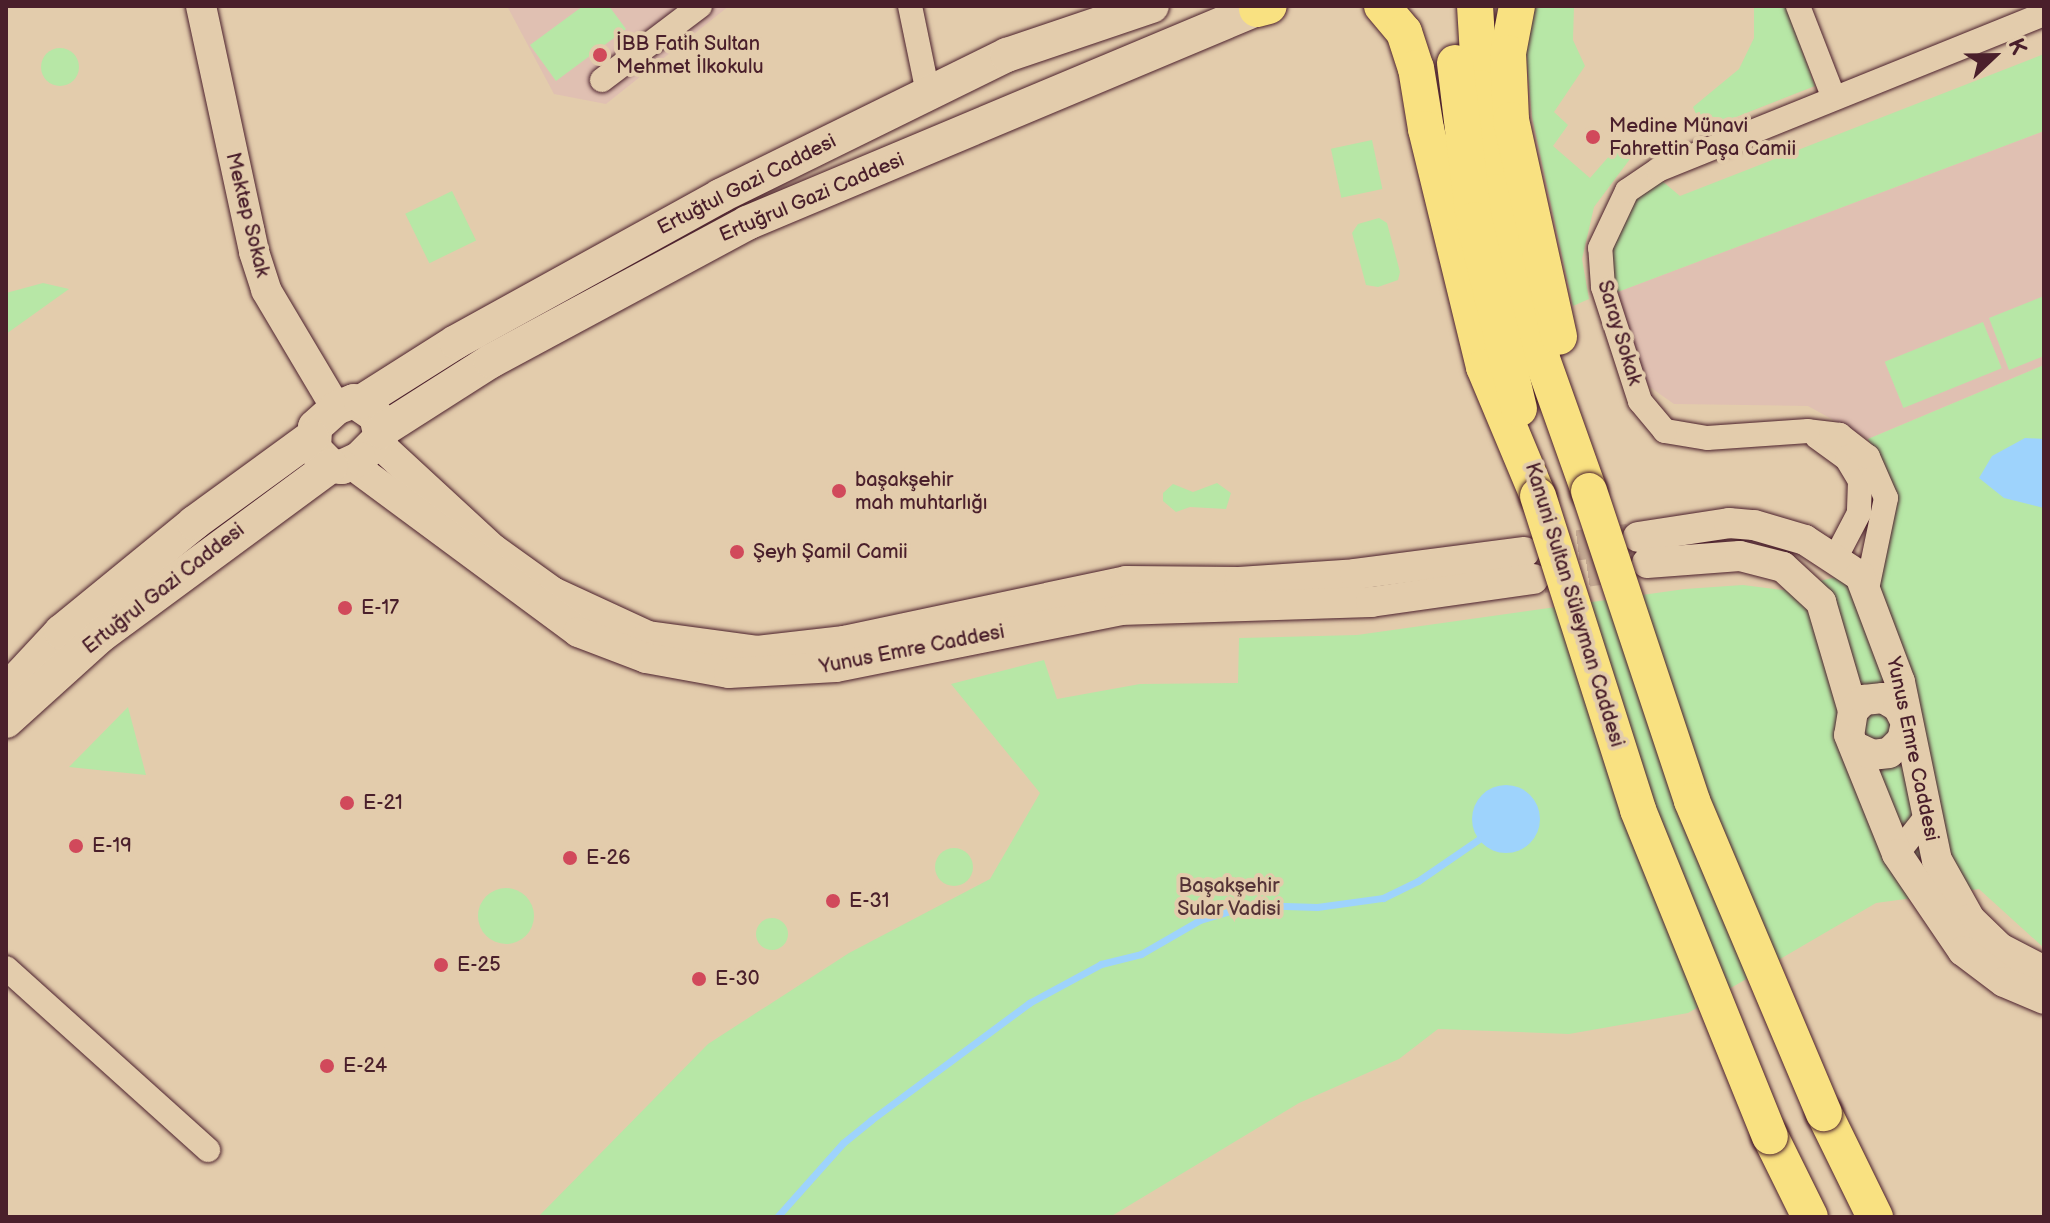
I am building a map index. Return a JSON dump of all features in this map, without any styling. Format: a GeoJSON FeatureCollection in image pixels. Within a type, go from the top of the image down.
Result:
{"type":"FeatureCollection","features":[{"type":"Feature","properties":{"kind":"main road","name":"Ertuğtul Gazi Caddesi"},"geometry":{"type":"LineString","coordinates":[[312,437],[348,405],[720,196],[1007,55],[1152,6]]}},
{"type":"Feature","properties":{"kind":"main road"},"geometry":{"type":"LineString","coordinates":[[1382,6],[1404,32],[1416,68],[1426,129],[1484,367],[1538,496]]}},
{"type":"Feature","properties":{"kind":"main road","name":"Kanuni Sultan Süleyman Caddesi"},"geometry":{"type":"LineString","coordinates":[[1451,6],[1458,110],[1474,220],[1538,496],[1638,810],[1770,1136],[1810,1217]]}},
{"type":"Feature","properties":{"kind":"main road"},"geometry":{"type":"LineString","coordinates":[[1475,6],[1480,88],[1498,192],[1542,359],[1692,801],[1824,1113],[1875,1217]]}},
{"type":"Feature","properties":{"kind":"main road"},"geometry":{"type":"LineString","coordinates":[[1517,6],[1508,53],[1511,120],[1589,491]]}},
{"type":"Feature","properties":{"kind":"main road","name":"Ertuğrul Gazi Caddesi"},"geometry":{"type":"LineString","coordinates":[[6,721],[100,636],[380,437],[438,392],[706,244],[1263,7]]}},
{"type":"Feature","properties":{"kind":"main road"},"geometry":{"type":"LineString","coordinates":[[1007,55],[998,67],[995,88],[1004,102],[1029,105]]}},
{"type":"Feature","properties":{"kind":"main road"},"geometry":{"type":"LineString","coordinates":[[928,93],[949,101],[956,115],[944,142]]}},
{"type":"Feature","properties":{"kind":"main road"},"geometry":{"type":"LineString","coordinates":[[348,405],[376,416],[380,437]]}},
{"type":"Feature","properties":{"kind":"main road"},"geometry":{"type":"LineString","coordinates":[[312,437],[314,449],[341,464]]}},
{"type":"Feature","properties":{"kind":"main road","name":"Ertuğrul Gazi Caddesi"},"geometry":{"type":"LineString","coordinates":[[6,691],[73,622],[194,523],[312,437]]}},
{"type":"Feature","properties":{"kind":"street","name":"Mektep Sokak"},"geometry":{"type":"LineString","coordinates":[[201,6],[254,252],[266,290],[348,405]]}},
{"type":"Feature","properties":{"kind":"street"},"geometry":{"type":"LineString","coordinates":[[602,80],[700,6]]}},
{"type":"Feature","properties":{"kind":"street"},"geometry":{"type":"LineString","coordinates":[[910,6],[928,93]]}},
{"type":"Feature","properties":{"kind":"street"},"geometry":{"type":"LineString","coordinates":[[1798,6],[1833,96]]}},
{"type":"Feature","properties":{"kind":"street","name":"Saray Sokak"},"geometry":{"type":"LineString","coordinates":[[1867,589],[1886,498],[1868,457],[1840,435],[1808,431],[1683,437],[1658,424],[1640,401],[1603,287],[1600,248],[1616,206],[1639,182],[1833,96],[2044,14]]}},
{"type":"Feature","properties":{"kind":"street"},"geometry":{"type":"LineString","coordinates":[[1808,431],[1847,459],[1860,481],[1859,513],[1822,580],[1821,602]]}},
{"type":"Feature","properties":{"kind":"street","name":"Yunus Emre Caddesi"},"geometry":{"type":"LineString","coordinates":[[341,464],[578,632],[646,658],[729,673],[836,667],[1120,610],[1371,602],[1529,566],[1326,576],[1126,581],[844,641],[757,651],[648,636],[553,592],[493,549],[380,437]]}},
{"type":"Feature","properties":{"kind":"street","name":"Yunus Emre Caddesi"},"geometry":{"type":"LineString","coordinates":[[2044,971],[2000,948],[1970,919],[1937,860],[1890,647],[1867,589],[1836,557],[1782,530],[1754,525],[1729,523],[1643,550],[1740,556],[1783,567],[1821,602],[1853,711],[1848,729],[1897,854],[1963,951],[2004,982],[2044,999]]}},
{"type":"Feature","properties":{"kind":"street"},"geometry":{"type":"LineString","coordinates":[[1853,711],[1864,700],[1883,698],[1898,707],[1906,723],[1902,740],[1889,753],[1873,755],[1858,748]]}},
{"type":"Feature","properties":{"kind":"street"},"geometry":{"type":"LineString","coordinates":[[1897,854],[1926,817]]}},
{"type":"Feature","properties":{"kind":"street"},"geometry":{"type":"LineString","coordinates":[[6,968],[208,1150]]}},
{"type":"Feature","properties":{"kind":"shaded area","name":"İBB Fatih Sultan Mehmet İlkokulu"},"geometry":{"type":"Polygon","coordinates":[[[507,6],[729,6],[606,104],[554,94],[507,6]]]}},
{"type":"Feature","properties":{"kind":"shaded area"},"geometry":{"type":"Polygon","coordinates":[[[2044,131],[2044,365],[1868,439],[1808,406],[1674,404],[1647,385],[1615,293],[2044,131]]]}},
{"type":"Feature","properties":{"kind":"green space"},"geometry":{"type":"Polygon","coordinates":[[[583,6],[609,6],[626,29],[556,81],[530,45],[583,6]]]}},
{"type":"Feature","properties":{"kind":"green space"},"geometry":{"type":"Polygon","coordinates":[[[1534,6],[1574,6],[1573,40],[1585,66],[1554,112],[1568,125],[1553,146],[1590,178],[1624,139],[1633,155],[1594,207],[1582,259],[1589,299],[1573,306],[1532,117],[1526,53],[1534,6]]]}},
{"type":"Feature","properties":{"kind":"green space"},"geometry":{"type":"Polygon","coordinates":[[[1754,6],[1786,6],[1815,86],[1703,130],[1693,107],[1739,69],[1754,38],[1754,6]]]}},
{"type":"Feature","properties":{"kind":"green space"},"geometry":{"type":"Polygon","coordinates":[[[60,48],[73,54],[79,67],[73,80],[60,86],[47,80],[41,67],[47,54],[60,48]]]}},
{"type":"Feature","properties":{"kind":"green space"},"geometry":{"type":"Polygon","coordinates":[[[2044,54],[2044,131],[1615,293],[1609,249],[1622,207],[1661,180],[1680,196],[2044,54]]]}},
{"type":"Feature","properties":{"kind":"green space"},"geometry":{"type":"Polygon","coordinates":[[[1372,140],[1382,189],[1341,198],[1331,149],[1372,140]]]}},
{"type":"Feature","properties":{"kind":"green space"},"geometry":{"type":"Polygon","coordinates":[[[452,191],[476,240],[429,263],[405,214],[452,191]]]}},
{"type":"Feature","properties":{"kind":"green space"},"geometry":{"type":"Polygon","coordinates":[[[1379,218],[1387,223],[1400,272],[1398,280],[1378,287],[1366,285],[1352,233],[1358,224],[1379,218]]]}},
{"type":"Feature","properties":{"kind":"green space"},"geometry":{"type":"Polygon","coordinates":[[[43,283],[69,289],[6,334],[6,293],[43,283]]]}},
{"type":"Feature","properties":{"kind":"green space"},"geometry":{"type":"Polygon","coordinates":[[[2044,296],[2044,356],[2009,370],[1989,318],[2044,296]]]}},
{"type":"Feature","properties":{"kind":"green space"},"geometry":{"type":"Polygon","coordinates":[[[1983,322],[2002,368],[1903,408],[1885,362],[1983,322]]]}},
{"type":"Feature","properties":{"kind":"green space","name":"Başakşehir Sular Vadisi"},"geometry":{"type":"Polygon","coordinates":[[[2044,365],[2044,948],[1979,889],[1876,903],[1688,1013],[1569,1034],[1438,1029],[1399,1059],[1299,1103],[1110,1217],[538,1217],[708,1044],[849,953],[990,879],[1040,793],[951,684],[1044,660],[1057,699],[1140,684],[1238,683],[1239,638],[1357,635],[1685,589],[1743,585],[1782,590],[1874,568],[1881,465],[1868,439],[2044,365]]]}},
{"type":"Feature","properties":{"kind":"green space"},"geometry":{"type":"Polygon","coordinates":[[[1217,483],[1231,493],[1226,509],[1190,507],[1176,512],[1163,501],[1163,493],[1173,484],[1193,492],[1217,483]]]}},
{"type":"Feature","properties":{"kind":"green space"},"geometry":{"type":"Polygon","coordinates":[[[128,707],[146,775],[69,767],[128,707]]]}},
{"type":"Feature","properties":{"kind":"green space"},"geometry":{"type":"Polygon","coordinates":[[[954,848],[968,853],[973,867],[968,881],[954,886],[940,881],[935,867],[940,853],[954,848]]]}},
{"type":"Feature","properties":{"kind":"green space"},"geometry":{"type":"Polygon","coordinates":[[[506,888],[526,896],[534,916],[526,936],[506,944],[486,936],[478,916],[486,896],[506,888]]]}},
{"type":"Feature","properties":{"kind":"green space"},"geometry":{"type":"Polygon","coordinates":[[[772,918],[783,923],[788,934],[783,945],[772,950],[761,945],[756,934],[761,923],[772,918]]]}},
{"type":"Feature","properties":{"kind":"water"},"geometry":{"type":"Polygon","coordinates":[[[2025,438],[2044,439],[2044,508],[2004,498],[1979,478],[1992,456],[2025,438]]]}},
{"type":"Feature","properties":{"kind":"water"},"geometry":{"type":"Polygon","coordinates":[[[1506,785],[1530,795],[1540,819],[1530,843],[1506,853],[1482,843],[1472,819],[1482,795],[1506,785]]]}},
{"type":"Feature","properties":{"kind":"waterway"},"geometry":{"type":"LineString","coordinates":[[777,1217],[843,1143],[871,1120],[1029,1003],[1101,964],[1141,954],[1200,920],[1250,905],[1317,907],[1383,898],[1418,881],[1479,839]]}},
{"type":"Feature","properties":{"kind":"tunnel"},"geometry":{"type":"LineString","coordinates":[[1533,551],[1628,539]]}},
{"type":"Feature","properties":{"kind":"tunnel"},"geometry":{"type":"LineString","coordinates":[[1543,578],[1634,565]]}},
{"type":"Feature","properties":{"kind":"place","name":"İBB Fatih Sultan Mehmet İlkokulu"},"geometry":{"type":"Point","coordinates":[600,55]}},
{"type":"Feature","properties":{"kind":"place","name":"Medine Münavi Fahrettin Paşa Camii"},"geometry":{"type":"Point","coordinates":[1593,137]}},
{"type":"Feature","properties":{"kind":"place","name":"başakşehir mah muhtarlığı"},"geometry":{"type":"Point","coordinates":[839,491]}},
{"type":"Feature","properties":{"kind":"place","name":"Şeyh Şamil Camii"},"geometry":{"type":"Point","coordinates":[737,552]}},
{"type":"Feature","properties":{"kind":"place","name":"E-17"},"geometry":{"type":"Point","coordinates":[345,608]}},
{"type":"Feature","properties":{"kind":"place","name":"E-21"},"geometry":{"type":"Point","coordinates":[347,803]}},
{"type":"Feature","properties":{"kind":"place","name":"E-19"},"geometry":{"type":"Point","coordinates":[76,846]}},
{"type":"Feature","properties":{"kind":"place","name":"E-26"},"geometry":{"type":"Point","coordinates":[570,858]}},
{"type":"Feature","properties":{"kind":"place","name":"E-31"},"geometry":{"type":"Point","coordinates":[833,901]}},
{"type":"Feature","properties":{"kind":"place","name":"E-25"},"geometry":{"type":"Point","coordinates":[441,965]}},
{"type":"Feature","properties":{"kind":"place","name":"E-30"},"geometry":{"type":"Point","coordinates":[699,979]}},
{"type":"Feature","properties":{"kind":"place","name":"E-24"},"geometry":{"type":"Point","coordinates":[327,1066]}}]}
